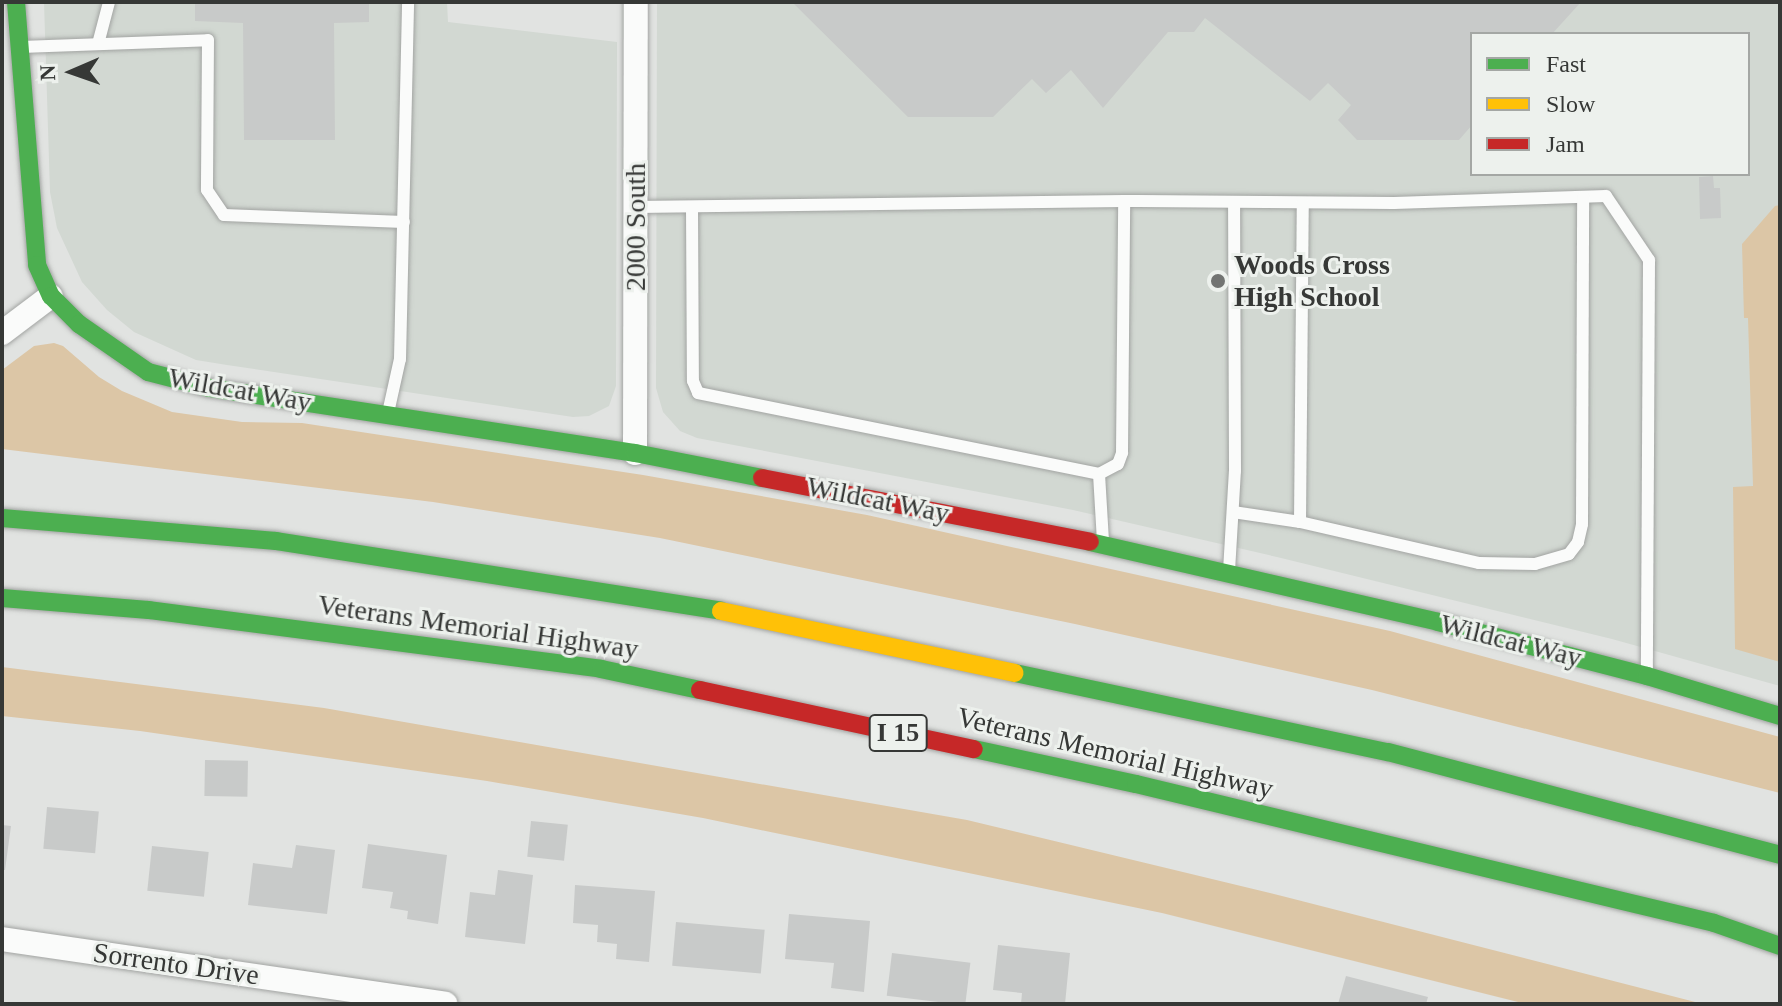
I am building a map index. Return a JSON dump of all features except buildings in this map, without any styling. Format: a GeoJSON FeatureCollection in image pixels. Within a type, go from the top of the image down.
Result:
{"type":"FeatureCollection","features":[{"type":"Feature","properties":{"kind":"main road"},"geometry":{"type":"LineString","coordinates":[[16,2],[37,265],[51,296]]}},
{"type":"Feature","properties":{"kind":"main road","name":"Wildcat Way"},"geometry":{"type":"LineString","coordinates":[[51,296],[99,340],[148,372],[210,388],[635,453],[1103,544],[1229,572],[1647,676],[1780,716]]}},
{"type":"Feature","properties":{"kind":"main road","name":"Veterans Memorial Highway"},"geometry":{"type":"LineString","coordinates":[[2,518],[276,541],[707,608],[1388,752],[1780,855]]}},
{"type":"Feature","properties":{"kind":"main road","name":"Veterans Memorial Highway"},"geometry":{"type":"LineString","coordinates":[[2,598],[149,610],[601,669],[1136,784],[1714,923],[1780,946]]}},
{"type":"Feature","properties":{"kind":"street","name":"2000 South"},"geometry":{"type":"LineString","coordinates":[[635,453],[636,2]]}},
{"type":"Feature","properties":{"kind":"street"},"geometry":{"type":"LineString","coordinates":[[2,333],[51,296]]}},
{"type":"Feature","properties":{"kind":"street","name":"Sorrento Drive"},"geometry":{"type":"LineString","coordinates":[[2,939],[445,1004]]}},
{"type":"Feature","properties":{"kind":"lane"},"geometry":{"type":"LineString","coordinates":[[98,44],[109,2]]}},
{"type":"Feature","properties":{"kind":"lane"},"geometry":{"type":"LineString","coordinates":[[388,415],[400,359],[408,2]]}},
{"type":"Feature","properties":{"kind":"lane"},"geometry":{"type":"LineString","coordinates":[[18,47],[208,40],[207,190],[224,215],[404,222]]}},
{"type":"Feature","properties":{"kind":"lane"},"geometry":{"type":"LineString","coordinates":[[636,207],[1124,201],[1303,203],[1606,196],[1649,260],[1647,676]]}},
{"type":"Feature","properties":{"kind":"lane"},"geometry":{"type":"LineString","coordinates":[[1233,512],[1300,522],[1479,563],[1535,564],[1569,554],[1578,542],[1582,524],[1583,197]]}},
{"type":"Feature","properties":{"kind":"lane"},"geometry":{"type":"LineString","coordinates":[[692,207],[693,381],[698,393],[1099,474],[1118,464],[1122,453],[1124,201]]}},
{"type":"Feature","properties":{"kind":"lane"},"geometry":{"type":"LineString","coordinates":[[1229,572],[1233,512],[1234,203]]}},
{"type":"Feature","properties":{"kind":"lane"},"geometry":{"type":"LineString","coordinates":[[1300,522],[1303,203]]}},
{"type":"Feature","properties":{"kind":"lane"},"geometry":{"type":"LineString","coordinates":[[1099,474],[1103,544]]}},
{"type":"Feature","properties":{"kind":"shaded area"},"geometry":{"type":"Polygon","coordinates":[[[44,2],[447,2],[448,22],[617,42],[616,386],[609,406],[589,416],[573,417],[227,365],[196,360],[134,332],[107,310],[82,282],[57,228],[50,192],[44,2]]]}},
{"type":"Feature","properties":{"kind":"shaded area","name":"Woods Cross High School"},"geometry":{"type":"Polygon","coordinates":[[[657,2],[1780,2],[1780,686],[1612,639],[1073,510],[697,438],[680,431],[663,412],[656,388],[657,2]]]}},
{"type":"Feature","properties":{"kind":"shaded area"},"geometry":{"type":"Polygon","coordinates":[[[1780,205],[1780,662],[1735,649],[1733,487],[1753,486],[1748,318],[1744,318],[1742,244],[1775,206],[1780,205]]]}},
{"type":"Feature","properties":{"kind":"shaded area"},"geometry":{"type":"Polygon","coordinates":[[[54,343],[63,346],[99,377],[122,391],[172,412],[242,422],[302,423],[643,475],[867,515],[1390,631],[1780,737],[1780,793],[1372,690],[1075,624],[660,538],[433,502],[2,449],[2,370],[34,346],[54,343]]]}},
{"type":"Feature","properties":{"kind":"shaded area"},"geometry":{"type":"Polygon","coordinates":[[[2,667],[324,708],[967,820],[1282,896],[1703,1004],[1526,1004],[1162,913],[703,818],[487,781],[140,731],[2,716],[2,667]]]}},
{"type":"Feature","properties":{"kind":"traffic: fast"},"geometry":{"type":"LineString","coordinates":[[16,2],[37,265],[51,296],[79,324],[148,372],[210,388],[635,453],[762,478]]}},
{"type":"Feature","properties":{"kind":"traffic: fast"},"geometry":{"type":"LineString","coordinates":[[2,518],[276,541],[721,611]]}},
{"type":"Feature","properties":{"kind":"traffic: fast"},"geometry":{"type":"LineString","coordinates":[[1090,542],[1438,622],[1647,676],[1780,716]]}},
{"type":"Feature","properties":{"kind":"traffic: fast"},"geometry":{"type":"LineString","coordinates":[[2,598],[149,610],[601,669],[700,690]]}},
{"type":"Feature","properties":{"kind":"traffic: fast"},"geometry":{"type":"LineString","coordinates":[[1015,673],[1388,752],[1780,855]]}},
{"type":"Feature","properties":{"kind":"traffic: fast"},"geometry":{"type":"LineString","coordinates":[[974,749],[1136,784],[1714,923],[1780,946]]}},
{"type":"Feature","properties":{"kind":"traffic: slow"},"geometry":{"type":"LineString","coordinates":[[721,611],[1015,673]]}},
{"type":"Feature","properties":{"kind":"traffic: jam"},"geometry":{"type":"LineString","coordinates":[[762,478],[1090,542]]}},
{"type":"Feature","properties":{"kind":"traffic: jam"},"geometry":{"type":"LineString","coordinates":[[700,690],[974,749]]}},
{"type":"Feature","properties":{"kind":"place","name":"Woods Cross High School"},"geometry":{"type":"Point","coordinates":[1218,281]}}]}
